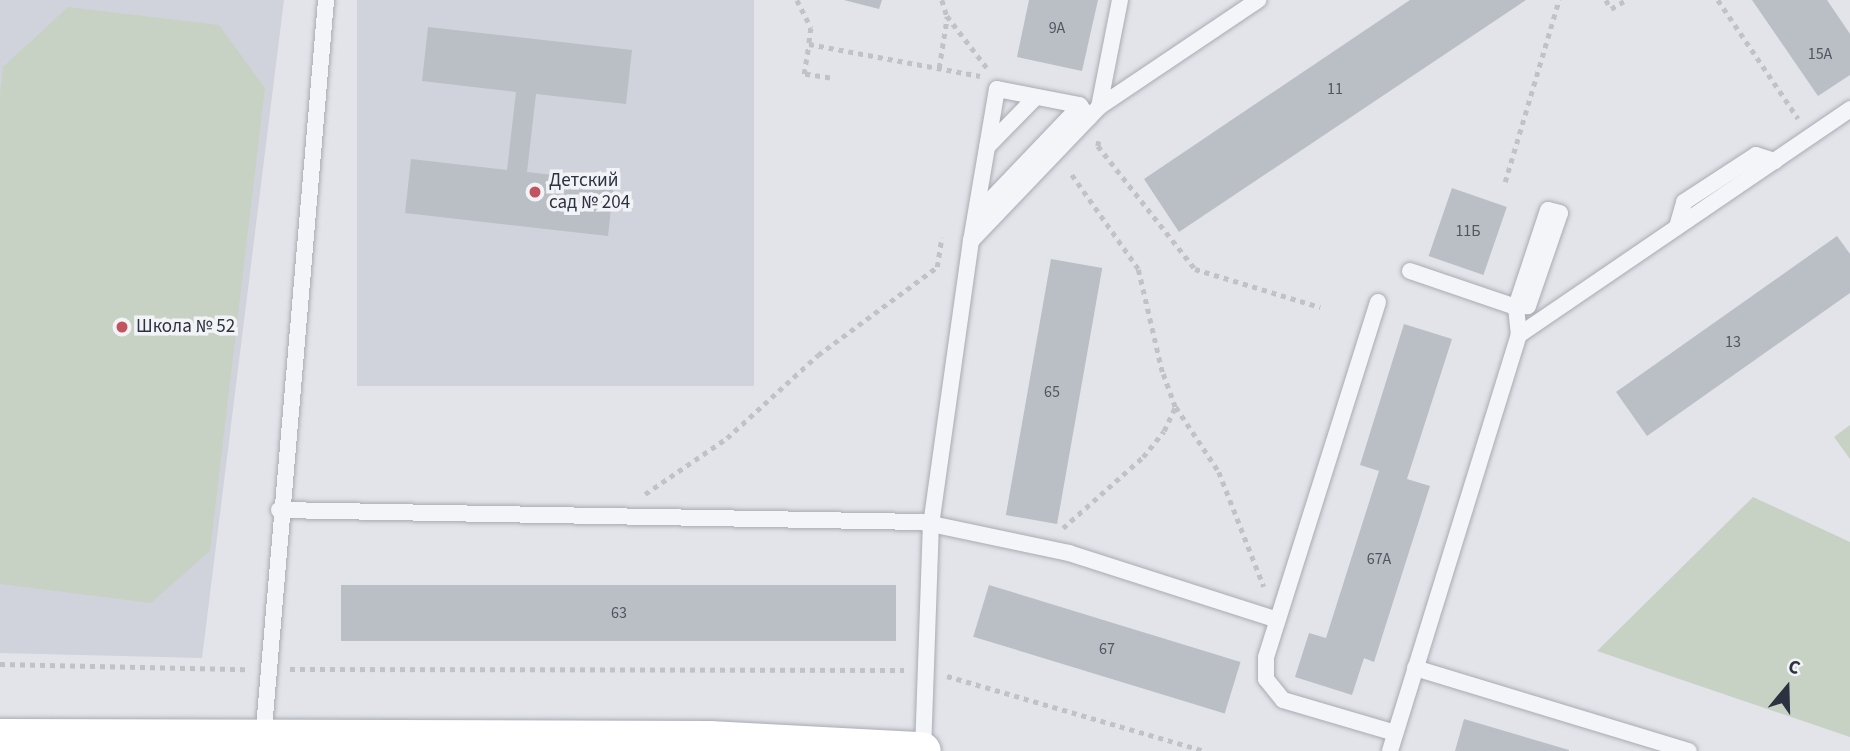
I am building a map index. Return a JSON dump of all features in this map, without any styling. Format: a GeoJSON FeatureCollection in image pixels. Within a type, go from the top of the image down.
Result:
{"type":"FeatureCollection","features":[{"type":"Feature","properties":{"kind":"main road"},"geometry":{"type":"LineString","coordinates":[[0,737],[923,751]]}},
{"type":"Feature","properties":{"kind":"lane"},"geometry":{"type":"LineString","coordinates":[[263,740],[279,510],[326,0]]}},
{"type":"Feature","properties":{"kind":"lane"},"geometry":{"type":"LineString","coordinates":[[971,241],[1089,110],[1121,0]]}},
{"type":"Feature","properties":{"kind":"lane"},"geometry":{"type":"LineString","coordinates":[[975,215],[1089,110],[1258,0]]}},
{"type":"Feature","properties":{"kind":"lane"},"geometry":{"type":"LineString","coordinates":[[923,751],[932,525],[971,241],[996,89],[1089,110]]}},
{"type":"Feature","properties":{"kind":"lane"},"geometry":{"type":"LineString","coordinates":[[987,147],[1036,96]]}},
{"type":"Feature","properties":{"kind":"lane"},"geometry":{"type":"LineString","coordinates":[[1519,335],[1850,109]]}},
{"type":"Feature","properties":{"kind":"lane"},"geometry":{"type":"LineString","coordinates":[[1390,751],[1519,335],[1516,307],[1548,210],[1560,213],[1528,306],[1516,307],[1410,271]]}},
{"type":"Feature","properties":{"kind":"lane"},"geometry":{"type":"LineString","coordinates":[[1378,302],[1266,658],[1266,679],[1273,692],[1283,700],[1395,733]]}},
{"type":"Feature","properties":{"kind":"lane"},"geometry":{"type":"LineString","coordinates":[[279,510],[932,525],[1069,553],[1278,620]]}},
{"type":"Feature","properties":{"kind":"lane"},"geometry":{"type":"LineString","coordinates":[[1415,668],[1689,751]]}},
{"type":"Feature","properties":{"kind":"lane"},"geometry":{"type":"LineString","coordinates":[[0,722],[53,738]]}},
{"type":"Feature","properties":{"kind":"path"},"geometry":{"type":"LineString","coordinates":[[797,0],[811,28],[804,74],[830,78]]}},
{"type":"Feature","properties":{"kind":"path"},"geometry":{"type":"LineString","coordinates":[[809,44],[996,78],[947,16],[942,0]]}},
{"type":"Feature","properties":{"kind":"path"},"geometry":{"type":"LineString","coordinates":[[1505,182],[1559,0]]}},
{"type":"Feature","properties":{"kind":"path"},"geometry":{"type":"LineString","coordinates":[[1606,0],[1611,9],[1626,0]]}},
{"type":"Feature","properties":{"kind":"path"},"geometry":{"type":"LineString","coordinates":[[1718,0],[1801,124],[1811,117]]}},
{"type":"Feature","properties":{"kind":"path"},"geometry":{"type":"LineString","coordinates":[[939,68],[947,16]]}},
{"type":"Feature","properties":{"kind":"path"},"geometry":{"type":"LineString","coordinates":[[1089,110],[1104,113],[1098,146],[1089,155]]}},
{"type":"Feature","properties":{"kind":"path"},"geometry":{"type":"LineString","coordinates":[[1098,146],[1195,269],[1320,307]]}},
{"type":"Feature","properties":{"kind":"path"},"geometry":{"type":"LineString","coordinates":[[1062,183],[1080,164]]}},
{"type":"Feature","properties":{"kind":"path"},"geometry":{"type":"LineString","coordinates":[[1071,174],[1138,269],[1162,372],[1175,407],[1219,472],[1278,620]]}},
{"type":"Feature","properties":{"kind":"path"},"geometry":{"type":"LineString","coordinates":[[612,516],[727,438],[818,355],[937,267],[942,237]]}},
{"type":"Feature","properties":{"kind":"path"},"geometry":{"type":"LineString","coordinates":[[1056,534],[1143,457],[1164,431],[1175,407]]}},
{"type":"Feature","properties":{"kind":"path"},"geometry":{"type":"LineString","coordinates":[[0,664],[268,669],[926,670],[1205,751]]}},
{"type":"Feature","properties":{"kind":"shaded area","name":"Школа № 52"},"geometry":{"type":"Polygon","coordinates":[[[0,0],[284,0],[202,658],[0,653],[0,0]]]}},
{"type":"Feature","properties":{"kind":"shaded area","name":"Детский сад № 204"},"geometry":{"type":"Polygon","coordinates":[[[357,0],[754,0],[754,386],[357,386],[357,0]]]}},
{"type":"Feature","properties":{"kind":"green space","name":"Школа № 52"},"geometry":{"type":"Polygon","coordinates":[[[68,7],[219,25],[265,88],[210,551],[151,603],[0,584],[0,94],[3,67],[68,7]]]}},
{"type":"Feature","properties":{"kind":"green space"},"geometry":{"type":"Polygon","coordinates":[[[1850,425],[1850,459],[1834,437],[1850,425]]]}},
{"type":"Feature","properties":{"kind":"green space"},"geometry":{"type":"Polygon","coordinates":[[[1753,497],[1850,542],[1850,737],[1597,651],[1753,497]]]}},
{"type":"Feature","properties":{"kind":"building"},"geometry":{"type":"Polygon","coordinates":[[[844,0],[882,0],[879,9],[844,0]]]}},
{"type":"Feature","properties":{"kind":"building"},"geometry":{"type":"Polygon","coordinates":[[[1029,0],[1098,0],[1082,71],[1017,57],[1029,0]]]}},
{"type":"Feature","properties":{"kind":"building"},"geometry":{"type":"Polygon","coordinates":[[[1410,0],[1526,0],[1179,232],[1144,179],[1410,0]]]}},
{"type":"Feature","properties":{"kind":"building"},"geometry":{"type":"Polygon","coordinates":[[[1752,0],[1827,0],[1850,34],[1850,75],[1818,96],[1752,0]]]}},
{"type":"Feature","properties":{"kind":"building","name":"Детский сад № 204"},"geometry":{"type":"Polygon","coordinates":[[[428,27],[632,50],[626,104],[536,94],[527,172],[614,182],[608,236],[405,213],[411,159],[507,170],[516,92],[422,81],[428,27]]]}},
{"type":"Feature","properties":{"kind":"building"},"geometry":{"type":"Polygon","coordinates":[[[1452,188],[1507,207],[1483,275],[1429,256],[1452,188]]]}},
{"type":"Feature","properties":{"kind":"building"},"geometry":{"type":"Polygon","coordinates":[[[1837,236],[1850,254],[1850,293],[1647,436],[1616,392],[1837,236]]]}},
{"type":"Feature","properties":{"kind":"building"},"geometry":{"type":"Polygon","coordinates":[[[1051,259],[1102,268],[1057,524],[1006,515],[1051,259]]]}},
{"type":"Feature","properties":{"kind":"building"},"geometry":{"type":"Polygon","coordinates":[[[1404,324],[1452,339],[1407,479],[1430,486],[1374,662],[1364,658],[1352,695],[1295,677],[1309,633],[1326,638],[1379,471],[1360,465],[1404,324]]]}},
{"type":"Feature","properties":{"kind":"building"},"geometry":{"type":"Polygon","coordinates":[[[341,585],[896,585],[896,641],[341,641],[341,585]]]}},
{"type":"Feature","properties":{"kind":"building"},"geometry":{"type":"Polygon","coordinates":[[[989,585],[1241,662],[1225,714],[973,637],[989,585]]]}},
{"type":"Feature","properties":{"kind":"building"},"geometry":{"type":"Polygon","coordinates":[[[1464,719],[1569,750],[1569,751],[1455,751],[1464,719]]]}},
{"type":"Feature","properties":{"kind":"place","name":"Детский сад № 204"},"geometry":{"type":"Point","coordinates":[535,192]}},
{"type":"Feature","properties":{"kind":"place","name":"Школа № 52"},"geometry":{"type":"Point","coordinates":[122,327]}}]}
